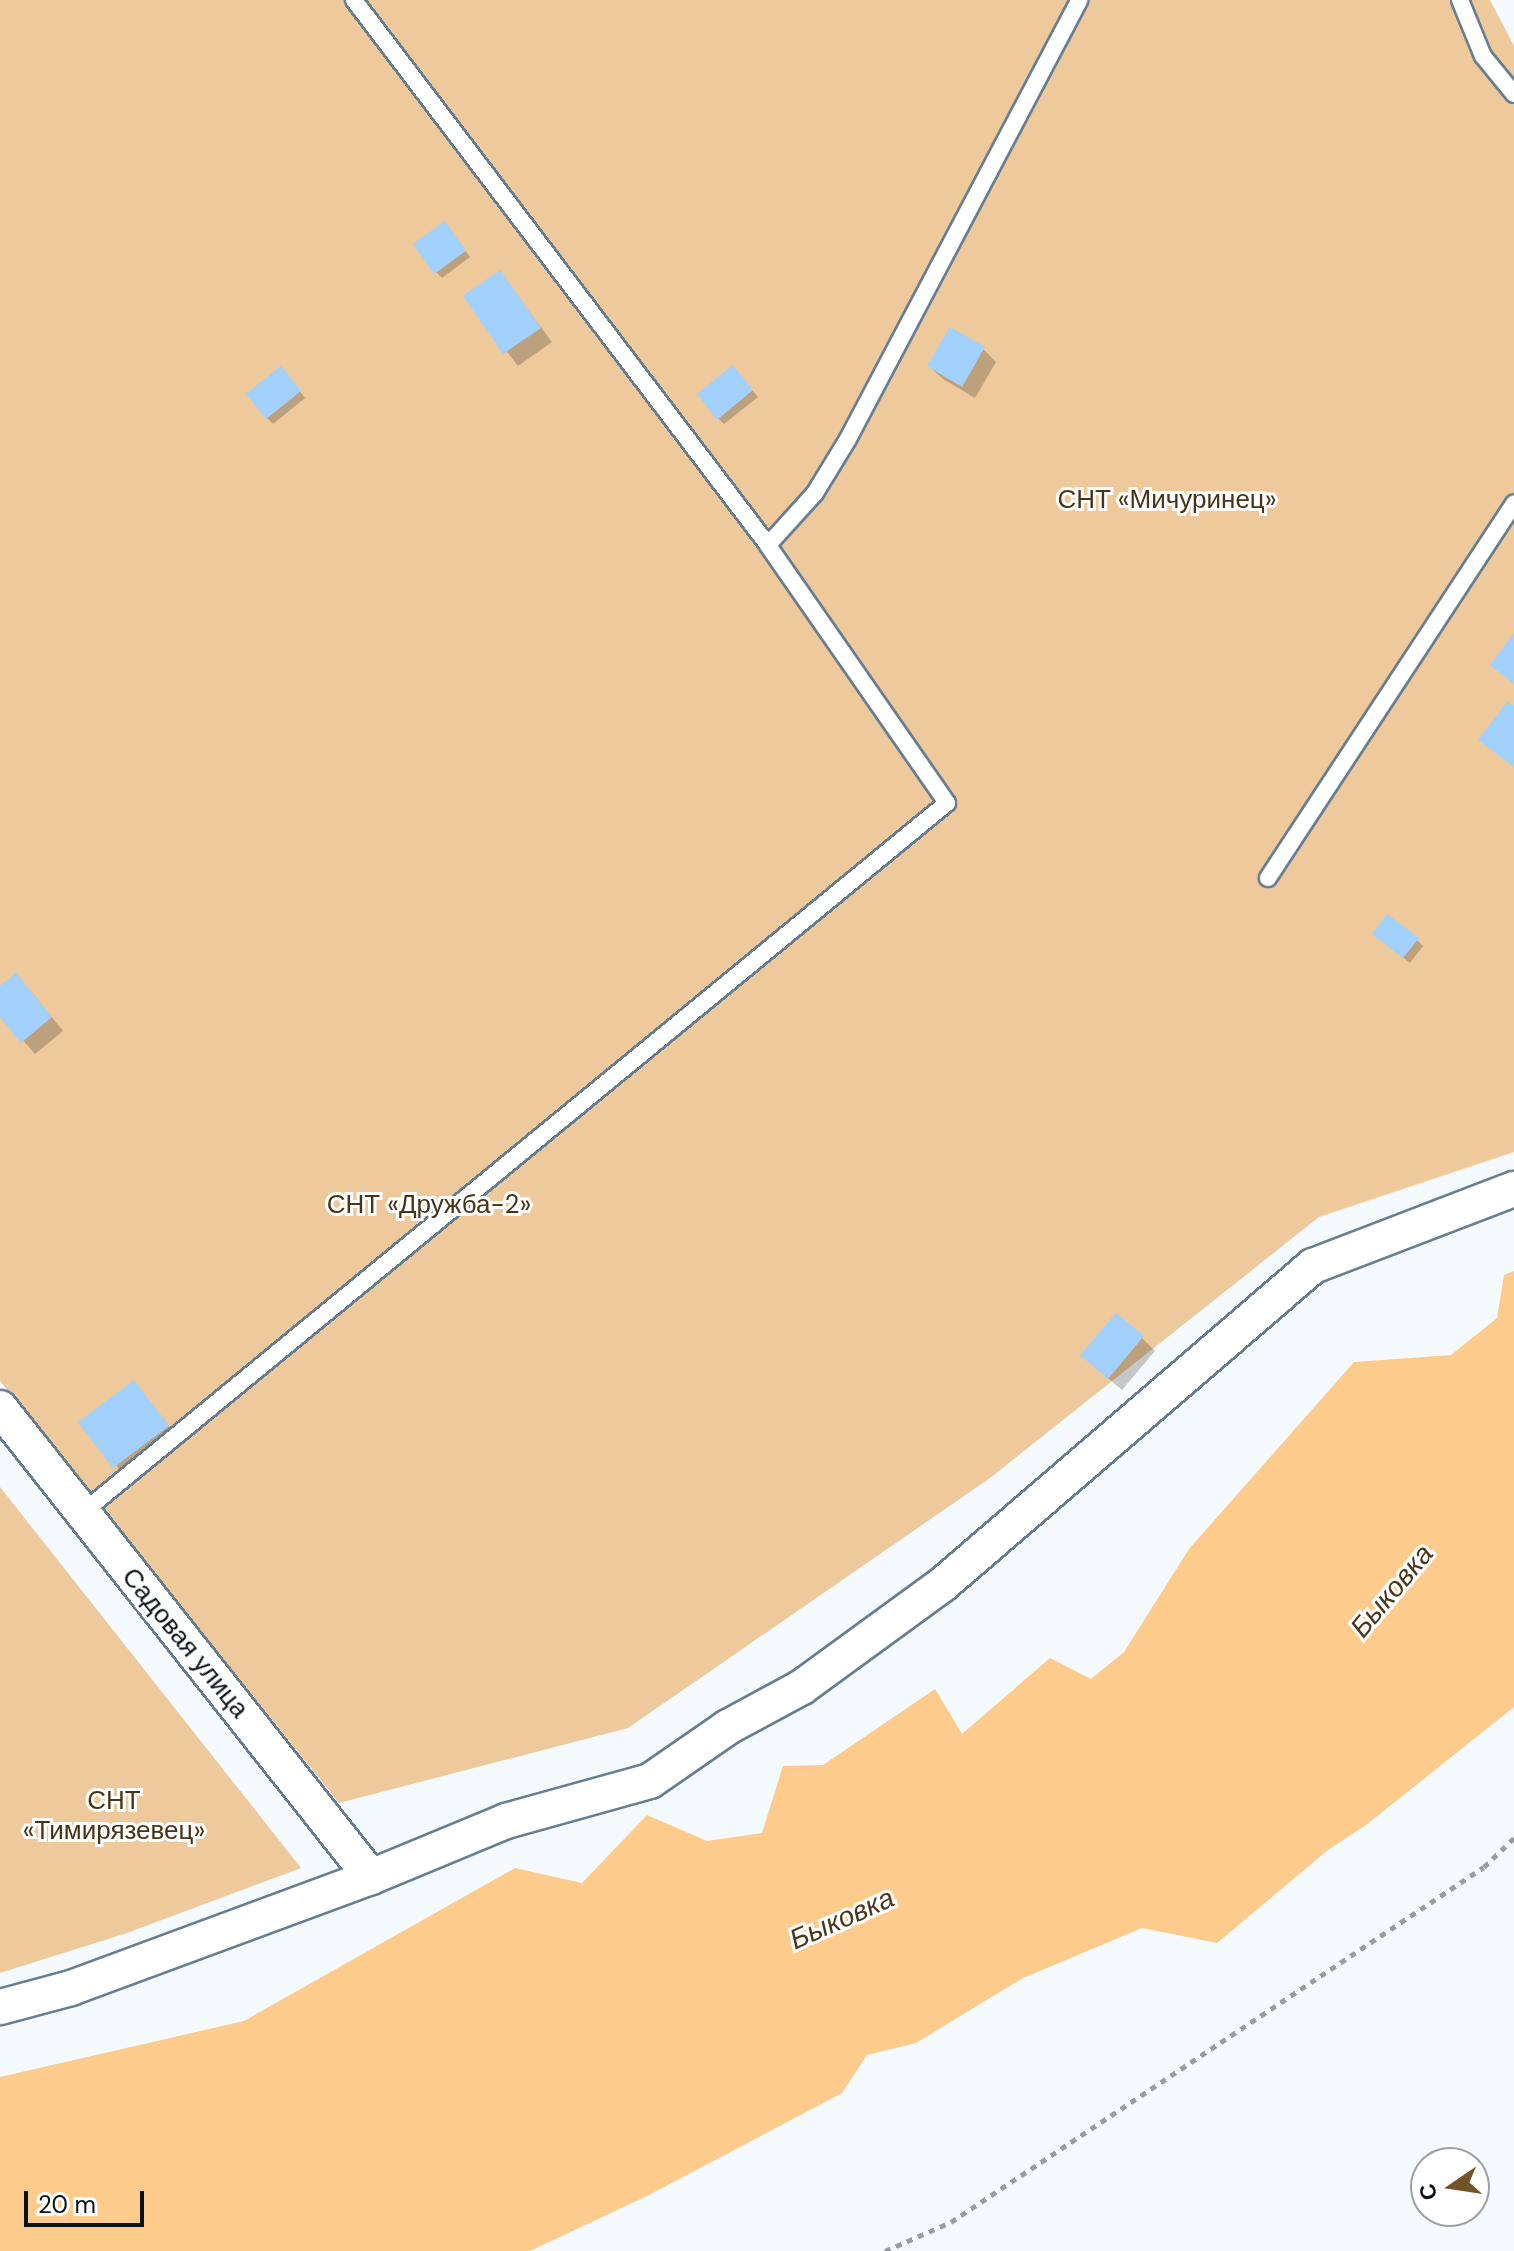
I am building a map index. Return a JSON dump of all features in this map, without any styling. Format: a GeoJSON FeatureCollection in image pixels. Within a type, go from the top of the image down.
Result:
{"type":"FeatureCollection","features":[{"type":"Feature","properties":{"kind":"street"},"geometry":{"type":"LineString","coordinates":[[0,2007],[71,1988],[371,1877],[506,1821],[650,1781],[728,1727],[802,1687],[942,1585],[1313,1266],[1514,1189]]}},
{"type":"Feature","properties":{"kind":"street","name":"Садовая улица"},"geometry":{"type":"LineString","coordinates":[[0,1408],[371,1877]]}},
{"type":"Feature","properties":{"kind":"lane"},"geometry":{"type":"LineString","coordinates":[[82,1513],[947,803],[768,545],[354,0]]}},
{"type":"Feature","properties":{"kind":"lane"},"geometry":{"type":"LineString","coordinates":[[768,545],[815,493],[848,439],[1079,0]]}},
{"type":"Feature","properties":{"kind":"lane"},"geometry":{"type":"LineString","coordinates":[[1460,0],[1483,56],[1514,94]]}},
{"type":"Feature","properties":{"kind":"lane"},"geometry":{"type":"LineString","coordinates":[[1268,878],[1514,504]]}},
{"type":"Feature","properties":{"kind":"path"},"geometry":{"type":"LineString","coordinates":[[885,2251],[951,2222],[1484,1867],[1514,1838]]}},
{"type":"Feature","properties":{"kind":"green space"},"geometry":{"type":"Polygon","coordinates":[[[0,0],[1490,0],[1514,46],[1514,1152],[1319,1217],[990,1478],[628,1728],[339,1803],[0,1381],[0,0]]]}},
{"type":"Feature","properties":{"kind":"green space","name":"СНТ «Тимирязевец»"},"geometry":{"type":"Polygon","coordinates":[[[0,1487],[301,1868],[124,1934],[0,1973],[0,1487]]]}},
{"type":"Feature","properties":{"kind":"water","name":"Быковка"},"geometry":{"type":"Polygon","coordinates":[[[1514,1271],[1514,1707],[1366,1825],[1328,1850],[1217,1943],[1142,1928],[1023,1978],[916,2043],[867,2055],[842,2093],[647,2196],[530,2251],[0,2251],[0,2077],[244,2021],[515,1868],[582,1883],[647,1815],[707,1841],[762,1833],[783,1766],[823,1765],[935,1689],[962,1734],[1050,1658],[1091,1679],[1124,1652],[1189,1549],[1354,1362],[1451,1355],[1497,1318],[1504,1275],[1514,1271]]]}},
{"type":"Feature","properties":{"kind":"building"},"geometry":{"type":"Polygon","coordinates":[[[445,221],[466,251],[434,274],[413,244],[445,221]]]}},
{"type":"Feature","properties":{"kind":"building"},"geometry":{"type":"Polygon","coordinates":[[[500,270],[541,328],[503,354],[463,296],[500,270]]]}},
{"type":"Feature","properties":{"kind":"building"},"geometry":{"type":"Polygon","coordinates":[[[950,327],[985,347],[962,387],[927,366],[950,327]]]}},
{"type":"Feature","properties":{"kind":"building"},"geometry":{"type":"Polygon","coordinates":[[[733,365],[753,390],[717,420],[697,394],[733,365]]]}},
{"type":"Feature","properties":{"kind":"building"},"geometry":{"type":"Polygon","coordinates":[[[281,366],[301,391],[266,419],[246,394],[281,366]]]}},
{"type":"Feature","properties":{"kind":"building"},"geometry":{"type":"Polygon","coordinates":[[[1514,633],[1514,684],[1490,665],[1514,633]]]}},
{"type":"Feature","properties":{"kind":"building"},"geometry":{"type":"Polygon","coordinates":[[[1508,701],[1514,706],[1514,767],[1478,740],[1508,701]]]}},
{"type":"Feature","properties":{"kind":"building"},"geometry":{"type":"Polygon","coordinates":[[[1387,914],[1419,938],[1403,958],[1372,934],[1387,914]]]}},
{"type":"Feature","properties":{"kind":"building"},"geometry":{"type":"Polygon","coordinates":[[[16,973],[52,1017],[21,1043],[0,1017],[0,986],[16,973]]]}},
{"type":"Feature","properties":{"kind":"building"},"geometry":{"type":"Polygon","coordinates":[[[1116,1313],[1144,1336],[1108,1379],[1080,1355],[1116,1313]]]}},
{"type":"Feature","properties":{"kind":"building"},"geometry":{"type":"Polygon","coordinates":[[[134,1380],[169,1426],[113,1468],[78,1422],[134,1380]]]}},
{"type":"Feature","properties":{"kind":"park label","name":"СНТ «Мичуринец»"},"geometry":{"type":"Point","coordinates":[1167,500]}},
{"type":"Feature","properties":{"kind":"park label","name":"СНТ «Дружба-2»"},"geometry":{"type":"Point","coordinates":[429,1205]}}]}
